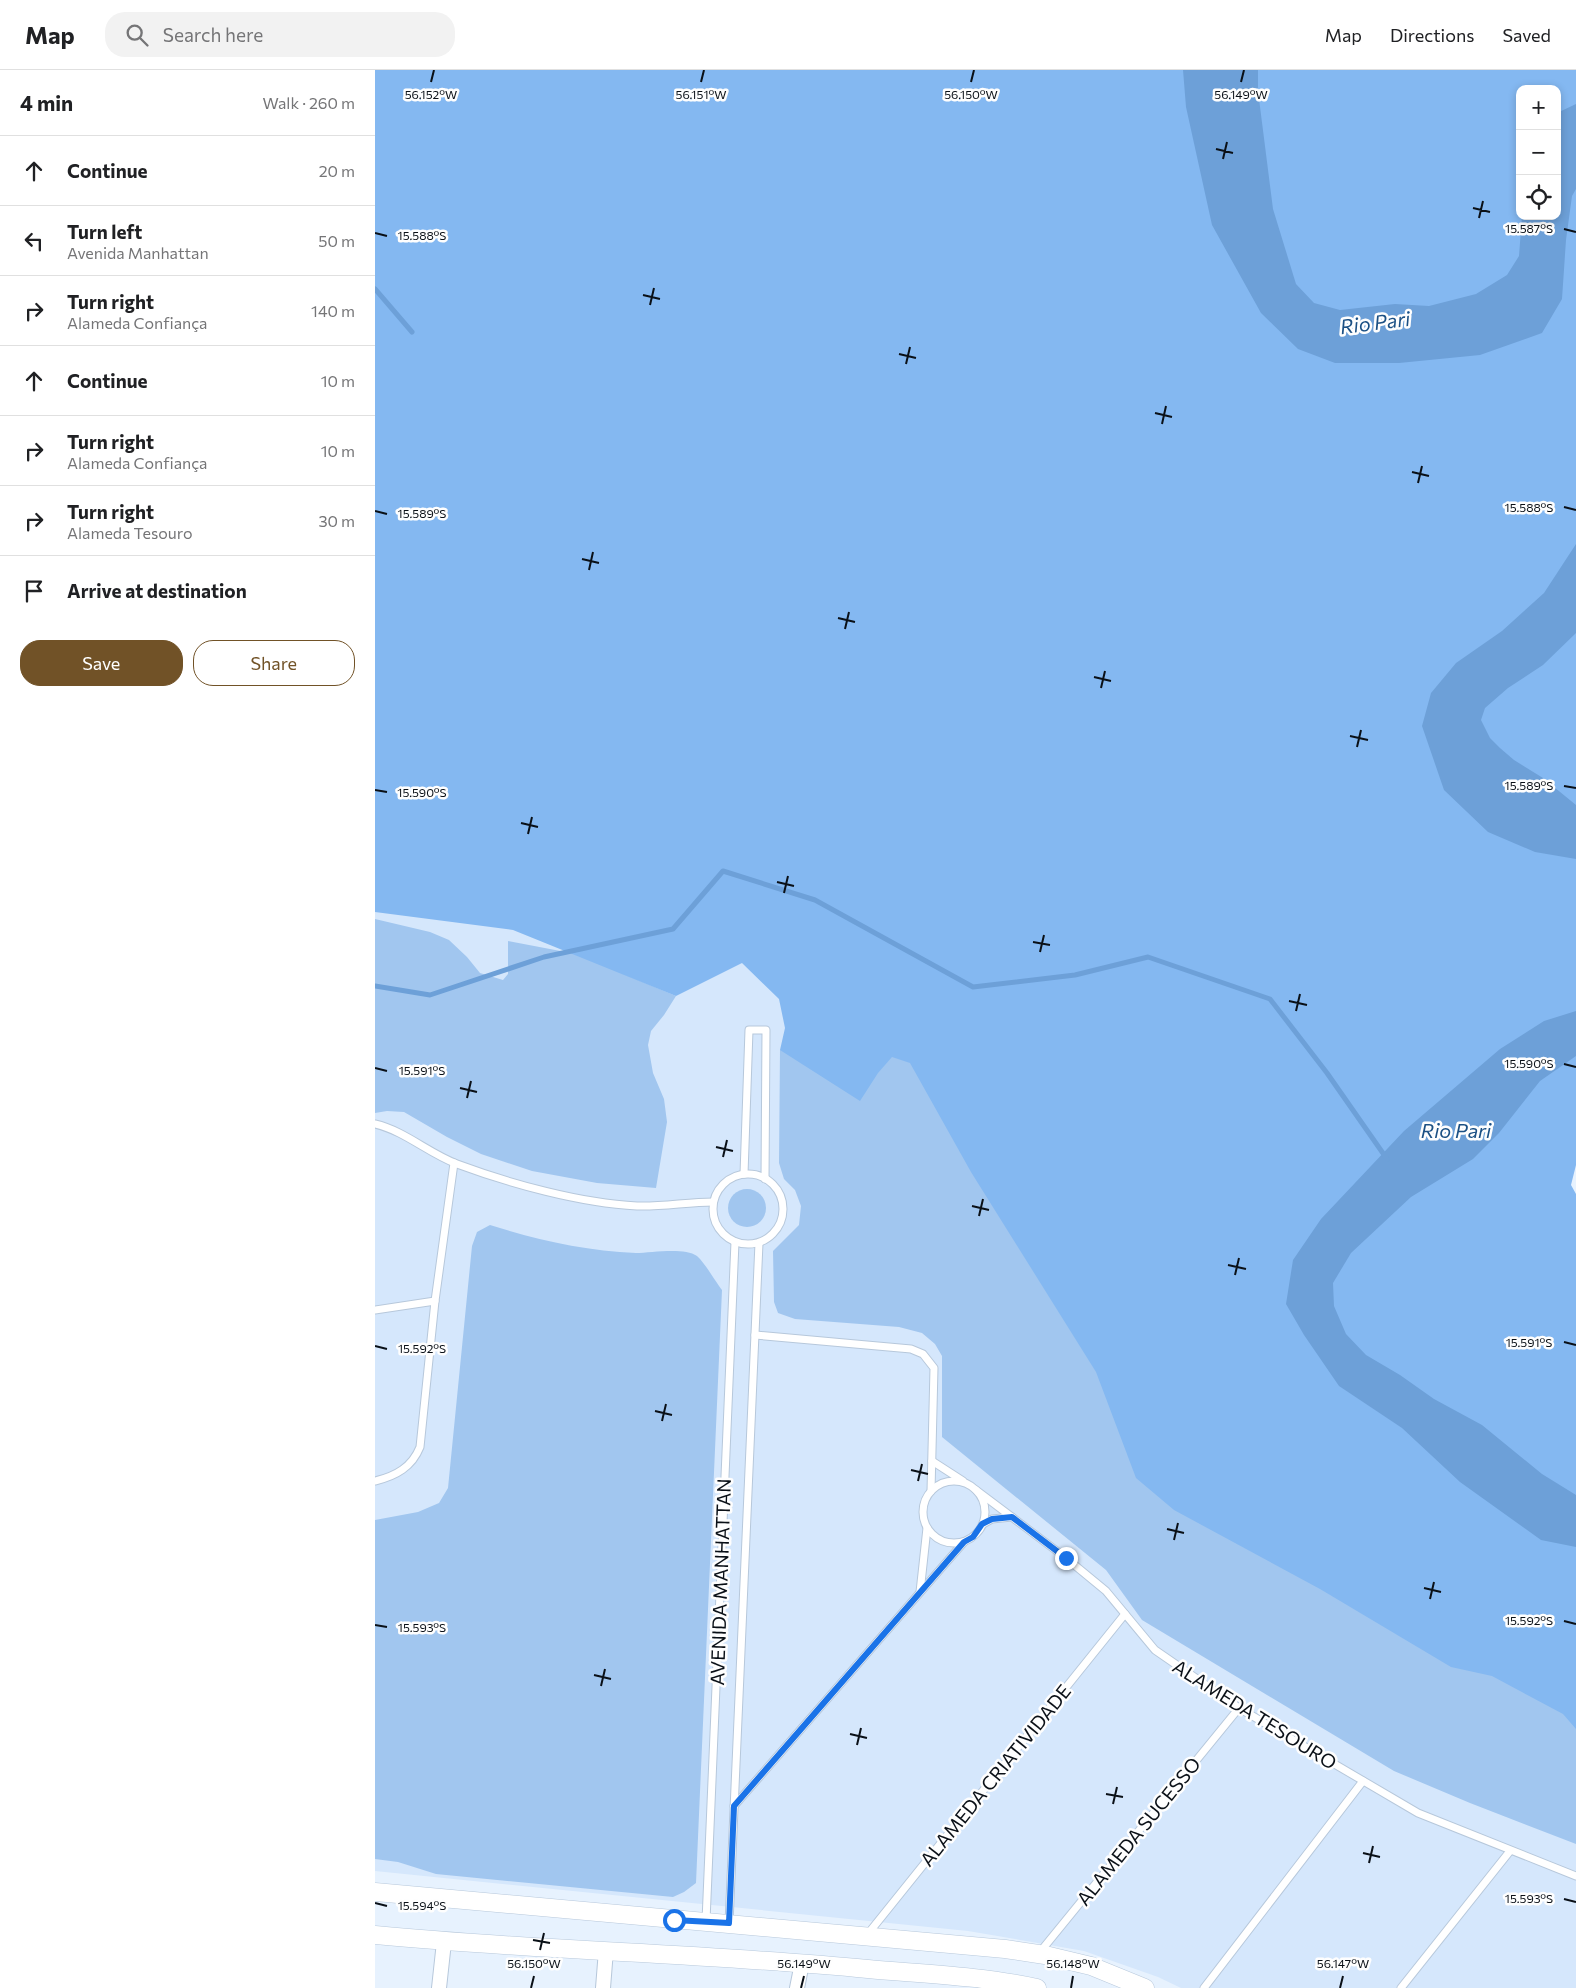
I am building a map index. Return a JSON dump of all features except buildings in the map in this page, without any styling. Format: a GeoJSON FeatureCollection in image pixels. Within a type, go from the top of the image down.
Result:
{"type":"FeatureCollection","features":[{"type":"Feature","properties":{"kind":"street"},"geometry":{"type":"LineString","coordinates":[[375,1892],[1005,1949],[1091,1966],[1145,1988]]}},
{"type":"Feature","properties":{"kind":"street"},"geometry":{"type":"LineString","coordinates":[[375,1935],[444,1942],[606,1950],[802,1963],[973,1983],[1037,1988]]}},
{"type":"Feature","properties":{"kind":"street"},"geometry":{"type":"LineString","coordinates":[[439,1988],[444,1942]]}},
{"type":"Feature","properties":{"kind":"street"},"geometry":{"type":"LineString","coordinates":[[603,1988],[606,1950]]}},
{"type":"Feature","properties":{"kind":"street"},"geometry":{"type":"LineString","coordinates":[[797,1988],[802,1963]]}},
{"type":"Feature","properties":{"kind":"lane"},"geometry":{"type":"LineString","coordinates":[[744,1174],[749,1030],[766,1030],[765,1179]]}},
{"type":"Feature","properties":{"kind":"lane"},"geometry":{"type":"LineString","coordinates":[[375,1124],[390,1128],[454,1163],[503,1180],[603,1204],[640,1206],[713,1202]]}},
{"type":"Feature","properties":{"kind":"lane"},"geometry":{"type":"LineString","coordinates":[[375,1481],[406,1469],[416,1459],[420,1447],[435,1301],[454,1163]]}},
{"type":"Feature","properties":{"kind":"lane"},"geometry":{"type":"LineString","coordinates":[[744,1174],[755,1175],[765,1179],[774,1186],[780,1195],[783,1206],[778,1228],[770,1237],[759,1243],[735,1242],[724,1236],[717,1226],[713,1214],[713,1202],[717,1192],[724,1183],[733,1177],[744,1174]]}},
{"type":"Feature","properties":{"kind":"lane","name":"AVENIDA MANHATTAN"},"geometry":{"type":"LineString","coordinates":[[706,1922],[735,1242]]}},
{"type":"Feature","properties":{"kind":"lane","name":"AVENIDA MANHATTAN"},"geometry":{"type":"LineString","coordinates":[[729,1923],[759,1243]]}},
{"type":"Feature","properties":{"kind":"lane"},"geometry":{"type":"LineString","coordinates":[[375,1310],[435,1301]]}},
{"type":"Feature","properties":{"kind":"lane"},"geometry":{"type":"LineString","coordinates":[[755,1335],[911,1349],[923,1354],[934,1368],[931,1491]]}},
{"type":"Feature","properties":{"kind":"lane"},"geometry":{"type":"LineString","coordinates":[[932,1461],[967,1484],[976,1490],[982,1499],[985,1509],[982,1524],[973,1537],[964,1542],[954,1544],[944,1542],[935,1537],[923,1521],[924,1501],[931,1491],[946,1482],[957,1481],[967,1484]]}},
{"type":"Feature","properties":{"kind":"lane","name":"ALAMEDA TESOURO"},"geometry":{"type":"LineString","coordinates":[[976,1490],[1066,1558],[1106,1591],[1155,1650],[1239,1708],[1418,1813],[1576,1876]]}},
{"type":"Feature","properties":{"kind":"lane"},"geometry":{"type":"LineString","coordinates":[[982,1524],[992,1519],[1012,1517]]}},
{"type":"Feature","properties":{"kind":"lane"},"geometry":{"type":"LineString","coordinates":[[920,1592],[927,1528]]}},
{"type":"Feature","properties":{"kind":"lane"},"geometry":{"type":"LineString","coordinates":[[734,1806],[964,1542]]}},
{"type":"Feature","properties":{"kind":"lane","name":"ALAMEDA CRIATIVIDADE"},"geometry":{"type":"LineString","coordinates":[[865,1936],[1125,1614]]}},
{"type":"Feature","properties":{"kind":"lane","name":"ALAMEDA SUCESSO"},"geometry":{"type":"LineString","coordinates":[[1038,1954],[1239,1708]]}},
{"type":"Feature","properties":{"kind":"lane"},"geometry":{"type":"LineString","coordinates":[[1204,1988],[1363,1781]]}},
{"type":"Feature","properties":{"kind":"lane"},"geometry":{"type":"LineString","coordinates":[[1401,1988],[1510,1851]]}},
{"type":"Feature","properties":{"kind":"shaded area"},"geometry":{"type":"Polygon","coordinates":[[[375,70],[1576,70],[1576,1165],[1571,1185],[1576,1194],[1576,1729],[1563,1714],[1492,1676],[1451,1667],[1320,1589],[1174,1510],[1136,1478],[1096,1372],[971,1172],[910,1063],[892,1057],[878,1073],[860,1101],[780,1050],[785,1028],[779,999],[742,963],[676,996],[513,930],[375,912],[375,70]]]}},
{"type":"Feature","properties":{"kind":"shaded area"},"geometry":{"type":"Polygon","coordinates":[[[440,798],[1576,1414],[1576,1988],[1181,1988],[1158,1977],[1084,1951],[968,1931],[375,1871],[375,810],[440,798]]]}},
{"type":"Feature","properties":{"kind":"shaded area"},"geometry":{"type":"Polygon","coordinates":[[[375,919],[430,932],[449,940],[480,973],[503,980],[508,974],[508,941],[576,954],[676,996],[651,1031],[648,1045],[653,1073],[664,1099],[667,1122],[656,1188],[597,1183],[532,1171],[481,1154],[404,1112],[387,1111],[375,1113],[375,919]]]}},
{"type":"Feature","properties":{"kind":"shaded area"},"geometry":{"type":"Polygon","coordinates":[[[780,1050],[955,1058],[1576,1416],[1576,1844],[1394,1771],[1142,1620],[1106,1570],[942,1437],[942,1356],[935,1344],[922,1333],[899,1327],[795,1319],[778,1313],[774,1302],[773,1251],[799,1225],[801,1206],[795,1190],[784,1179],[779,1163],[780,1050]]]}},
{"type":"Feature","properties":{"kind":"shaded area"},"geometry":{"type":"Polygon","coordinates":[[[747,1189],[760,1195],[766,1208],[760,1221],[747,1227],[734,1221],[728,1208],[734,1195],[747,1189]]]}},
{"type":"Feature","properties":{"kind":"shaded area"},"geometry":{"type":"Polygon","coordinates":[[[490,1225],[544,1240],[599,1250],[636,1253],[676,1251],[691,1253],[697,1256],[707,1267],[722,1290],[696,1883],[673,1897],[436,1874],[398,1862],[375,1859],[375,1520],[418,1512],[439,1503],[448,1488],[472,1246],[477,1232],[490,1225]]]}},
{"type":"Feature","properties":{"kind":"water","name":"Rio Pari"},"geometry":{"type":"Polygon","coordinates":[[[1183,70],[1258,70],[1258,91],[1273,209],[1296,284],[1314,303],[1340,310],[1395,304],[1429,306],[1476,294],[1507,275],[1519,256],[1522,220],[1561,220],[1561,111],[1576,104],[1576,189],[1572,196],[1566,240],[1562,299],[1542,333],[1480,355],[1399,363],[1335,363],[1298,349],[1261,313],[1212,225],[1186,107],[1183,70]]]}},
{"type":"Feature","properties":{"kind":"water"},"geometry":{"type":"Polygon","coordinates":[[[1576,544],[1576,633],[1543,665],[1508,688],[1485,708],[1481,720],[1490,738],[1500,748],[1514,760],[1543,778],[1576,805],[1576,859],[1535,852],[1488,832],[1444,790],[1422,726],[1431,693],[1456,663],[1502,631],[1544,593],[1576,544]]]}},
{"type":"Feature","properties":{"kind":"water","name":"Rio Pari"},"geometry":{"type":"Polygon","coordinates":[[[1576,1011],[1576,1056],[1540,1081],[1499,1133],[1473,1159],[1411,1197],[1351,1253],[1333,1283],[1334,1306],[1346,1334],[1366,1355],[1400,1375],[1434,1399],[1482,1425],[1542,1474],[1576,1495],[1576,1547],[1541,1540],[1460,1482],[1402,1428],[1339,1386],[1304,1335],[1286,1304],[1293,1260],[1321,1219],[1404,1131],[1500,1049],[1544,1021],[1576,1011]]]}},
{"type":"Feature","properties":{"kind":"waterway"},"geometry":{"type":"LineString","coordinates":[[375,289],[412,332]]}},
{"type":"Feature","properties":{"kind":"waterway"},"geometry":{"type":"LineString","coordinates":[[375,986],[430,995],[544,957],[673,929],[723,871],[815,900],[973,987],[1075,975],[1148,957],[1270,999],[1327,1073],[1387,1159]]}},
{"type":"Feature","properties":{"kind":"route"},"geometry":{"type":"LineString","coordinates":[[674,1920],[729,1923],[734,1806],[964,1542],[973,1537],[982,1524],[992,1519],[1012,1517],[1066,1558]]}}]}
